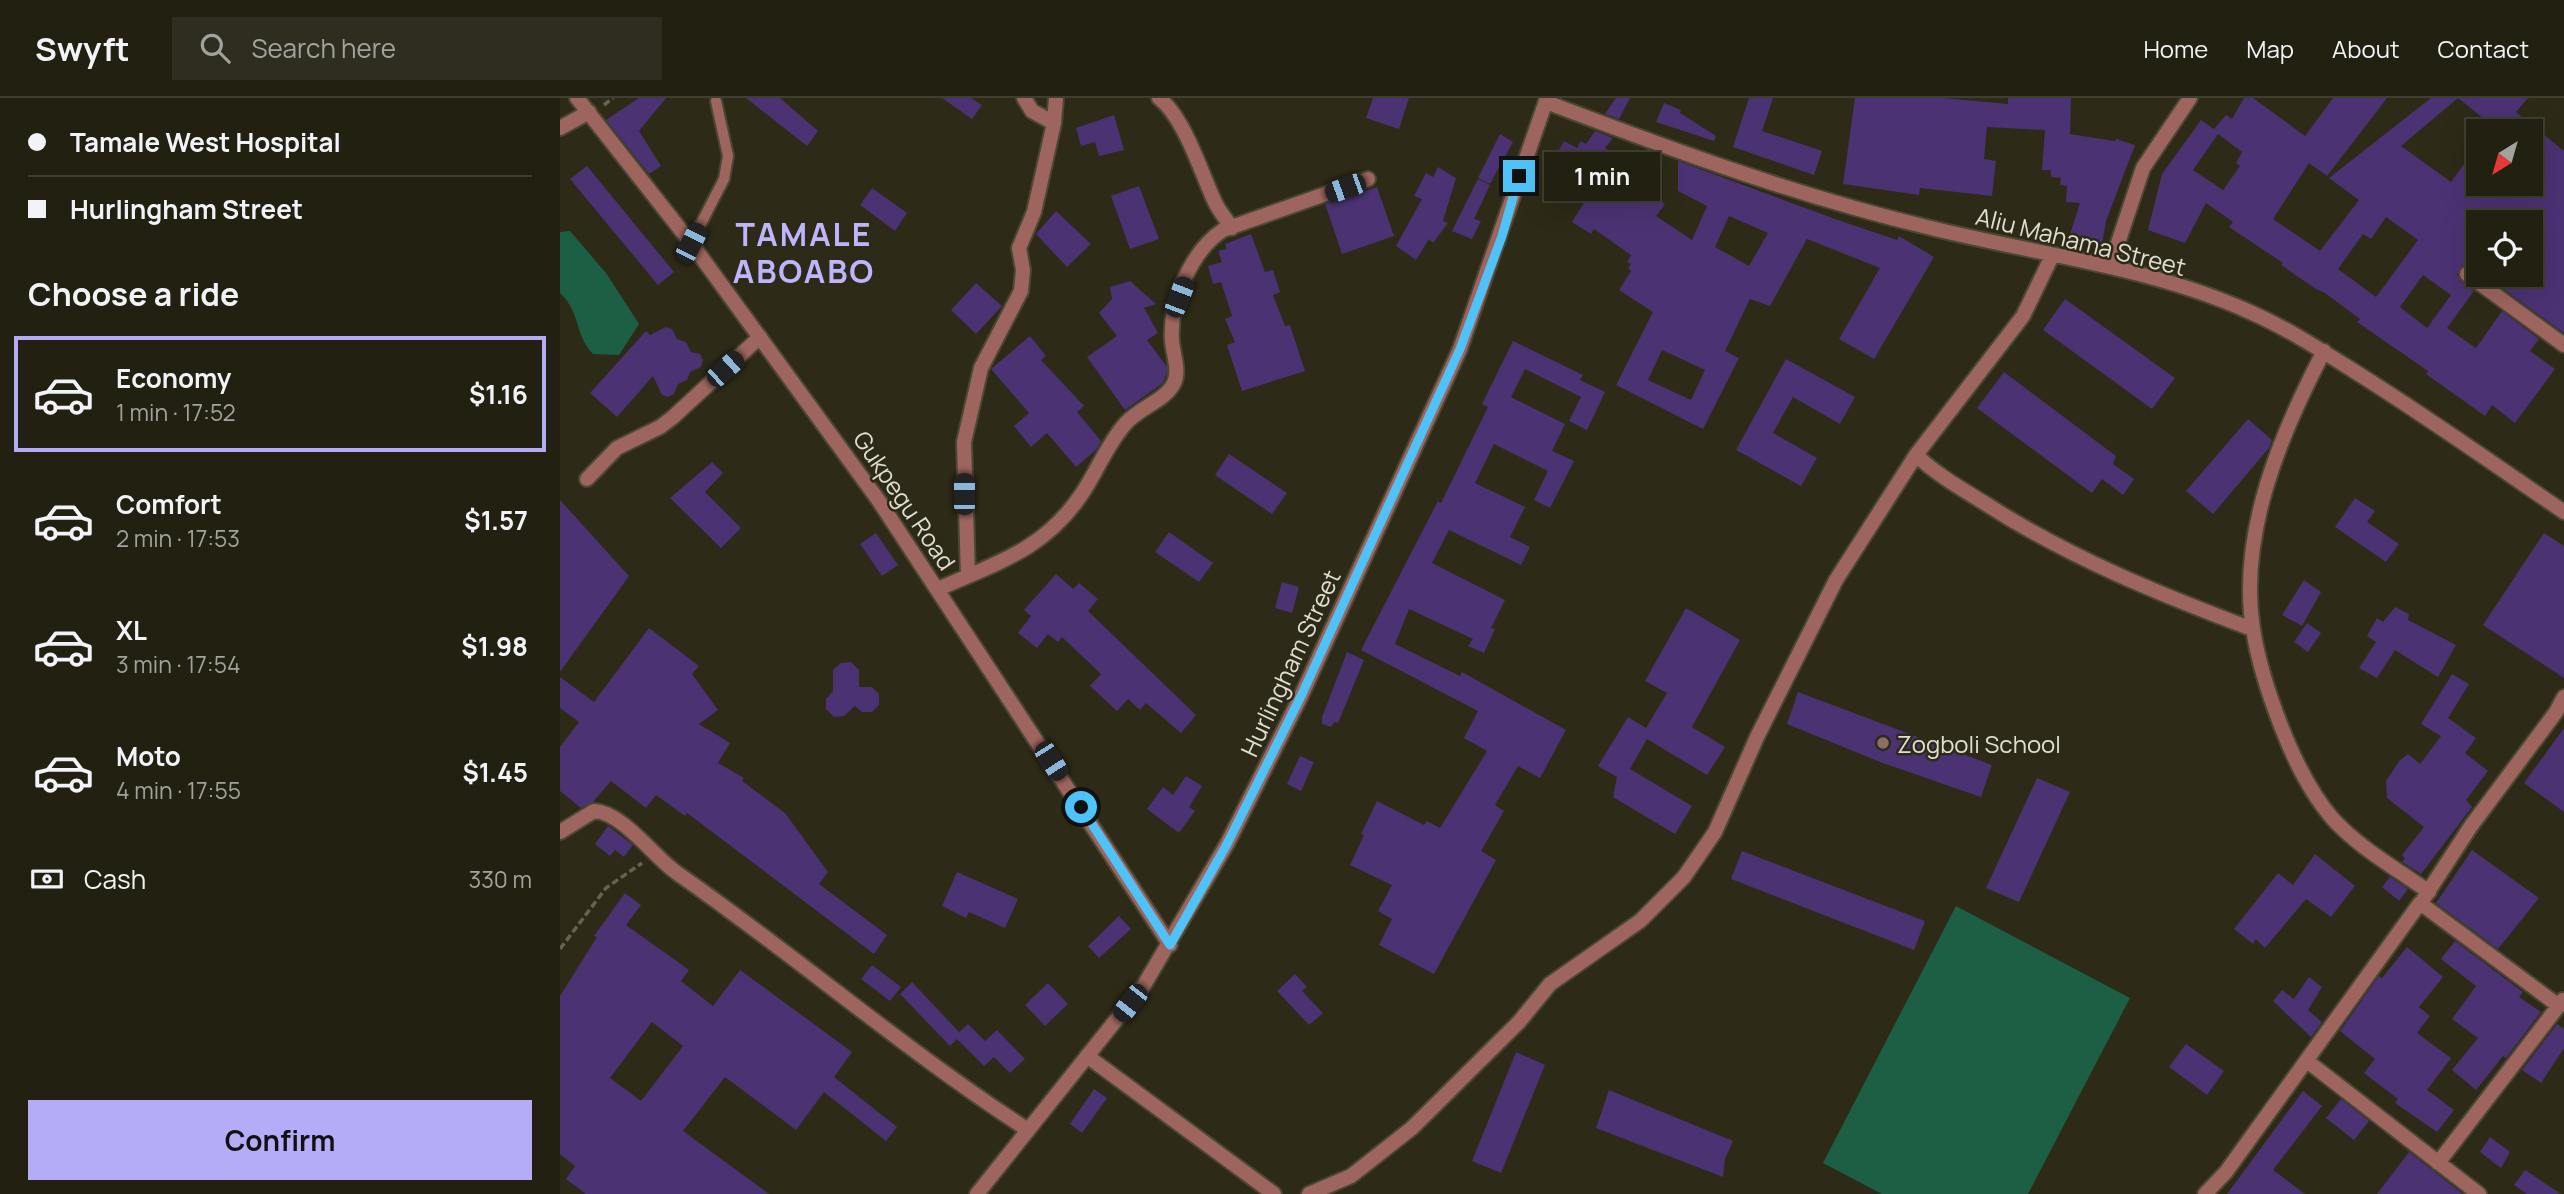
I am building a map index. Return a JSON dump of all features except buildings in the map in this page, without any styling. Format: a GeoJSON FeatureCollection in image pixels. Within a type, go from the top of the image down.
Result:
{"type":"FeatureCollection","features":[{"type":"Feature","properties":{"kind":"street","name":"Gukpegu Road"},"geometry":{"type":"LineString","coordinates":[[576,98],[691,243],[832,433],[938,589],[1170,945]]}},
{"type":"Feature","properties":{"kind":"street"},"geometry":{"type":"LineString","coordinates":[[1024,98],[1032,111],[1054,123]]}},
{"type":"Feature","properties":{"kind":"street"},"geometry":{"type":"LineString","coordinates":[[968,576],[964,442],[981,368],[1021,291],[1023,270],[1019,248],[1034,212],[1054,123],[1056,98]]}},
{"type":"Feature","properties":{"kind":"street"},"geometry":{"type":"LineString","coordinates":[[1159,98],[1175,116],[1204,170],[1214,201],[1232,228]]}},
{"type":"Feature","properties":{"kind":"street"},"geometry":{"type":"LineString","coordinates":[[2110,267],[2143,168],[2190,98]]}},
{"type":"Feature","properties":{"kind":"street","name":"Aliu Mahama Street"},"geometry":{"type":"LineString","coordinates":[[1546,100],[1633,135],[1849,206],[2052,256],[2110,267],[2209,296],[2249,311],[2324,351],[2564,512]]}},
{"type":"Feature","properties":{"kind":"street","name":"Hurlingham Street"},"geometry":{"type":"LineString","coordinates":[[977,1194],[1144,985],[1170,945],[1227,844],[1302,694],[1460,349],[1502,236],[1519,176],[1546,100]]}},
{"type":"Feature","properties":{"kind":"street"},"geometry":{"type":"LineString","coordinates":[[560,128],[589,112]]}},
{"type":"Feature","properties":{"kind":"street"},"geometry":{"type":"LineString","coordinates":[[938,589],[1033,547],[1058,526],[1082,494],[1125,424],[1172,387],[1177,377],[1172,340],[1173,314],[1202,248],[1213,237],[1368,179]]}},
{"type":"Feature","properties":{"kind":"street"},"geometry":{"type":"LineString","coordinates":[[1309,1194],[1351,1177],[1412,1128],[1519,1022],[1550,984],[1640,921],[1685,877],[1716,832],[1757,737],[1836,580],[1916,455],[2022,316],[2052,256]]}},
{"type":"Feature","properties":{"kind":"street"},"geometry":{"type":"LineString","coordinates":[[2485,287],[2564,345]]}},
{"type":"Feature","properties":{"kind":"street"},"geometry":{"type":"LineString","coordinates":[[587,479],[617,448],[660,427],[672,418],[760,337]]}},
{"type":"Feature","properties":{"kind":"street"},"geometry":{"type":"LineString","coordinates":[[2324,351],[2291,419],[2257,523],[2252,581],[2252,629],[2269,694],[2305,780],[2318,800],[2352,837],[2562,1002],[2438,1163]]}},
{"type":"Feature","properties":{"kind":"street"},"geometry":{"type":"LineString","coordinates":[[1916,455],[1941,477],[2041,540],[2139,586],[2252,629]]}},
{"type":"Feature","properties":{"kind":"street"},"geometry":{"type":"LineString","coordinates":[[2205,1194],[2226,1172],[2307,1061],[2425,897],[2471,826],[2556,712],[2564,696]]}},
{"type":"Feature","properties":{"kind":"street"},"geometry":{"type":"LineString","coordinates":[[560,832],[598,811],[624,825],[654,855],[946,1076],[1028,1130]]}},
{"type":"Feature","properties":{"kind":"street"},"geometry":{"type":"LineString","coordinates":[[1087,1056],[1274,1194]]}},
{"type":"Feature","properties":{"kind":"street"},"geometry":{"type":"LineString","coordinates":[[2307,1061],[2479,1194]]}},
{"type":"Feature","properties":{"kind":"lane"},"geometry":{"type":"LineString","coordinates":[[691,243],[724,179],[728,156],[716,101]]}},
{"type":"Feature","properties":{"kind":"path"},"geometry":{"type":"LineString","coordinates":[[560,949],[614,881],[654,855]]}},
{"type":"Feature","properties":{"kind":"green space"},"geometry":{"type":"Polygon","coordinates":[[[570,231],[606,273],[639,324],[619,355],[593,354],[583,339],[572,309],[560,293],[560,232],[570,231]]]}},
{"type":"Feature","properties":{"kind":"green space"},"geometry":{"type":"Polygon","coordinates":[[[1956,906],[2130,998],[2028,1194],[1882,1194],[1823,1163],[1956,906]]]}},
{"type":"Feature","properties":{"kind":"place","name":"Zogboli School"},"geometry":{"type":"Point","coordinates":[1883,743]}},
{"type":"Feature","properties":{"kind":"district","name":"TAMALE ABOABO"},"geometry":{"type":"Point","coordinates":[804,252]}},
{"type":"Feature","properties":{"kind":"route"},"geometry":{"type":"LineString","coordinates":[[1081,807],[1170,945],[1227,844],[1302,694],[1460,349],[1502,236],[1519,176]]}}]}
